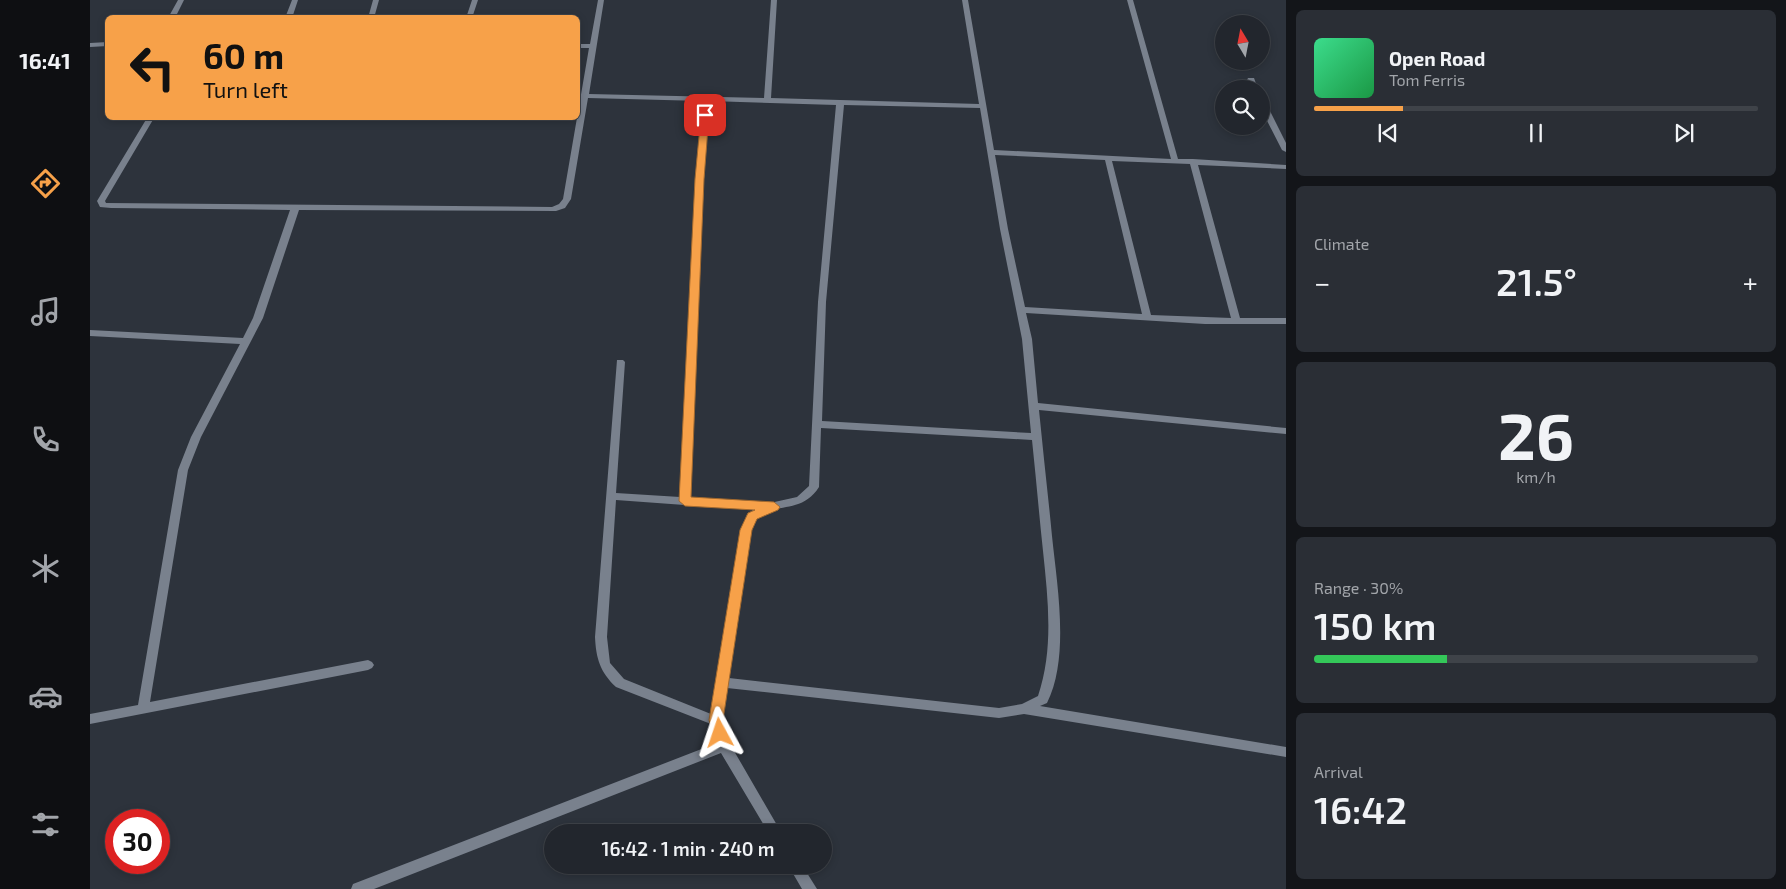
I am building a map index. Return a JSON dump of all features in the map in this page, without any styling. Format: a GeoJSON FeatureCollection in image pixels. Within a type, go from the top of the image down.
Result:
{"type":"FeatureCollection","features":[{"type":"Feature","properties":{"kind":"street"},"geometry":{"type":"LineString","coordinates":[[174,15],[181,0]]}},
{"type":"Feature","properties":{"kind":"street"},"geometry":{"type":"LineString","coordinates":[[289,15],[295,0]]}},
{"type":"Feature","properties":{"kind":"street"},"geometry":{"type":"LineString","coordinates":[[372,15],[376,0]]}},
{"type":"Feature","properties":{"kind":"street"},"geometry":{"type":"LineString","coordinates":[[470,15],[474,0]]}},
{"type":"Feature","properties":{"kind":"street"},"geometry":{"type":"LineString","coordinates":[[149,120],[101,201],[103,205],[553,209],[562,206],[567,199],[601,0]]}},
{"type":"Feature","properties":{"kind":"street"},"geometry":{"type":"LineString","coordinates":[[767,101],[774,0]]}},
{"type":"Feature","properties":{"kind":"street"},"geometry":{"type":"LineString","coordinates":[[965,0],[991,152],[1027,339],[1054,608],[1054,638],[1050,681],[1043,698],[1024,709]]}},
{"type":"Feature","properties":{"kind":"street"},"geometry":{"type":"LineString","coordinates":[[1130,0],[1175,161]]}},
{"type":"Feature","properties":{"kind":"street"},"geometry":{"type":"LineString","coordinates":[[90,44],[105,44]]}},
{"type":"Feature","properties":{"kind":"street"},"geometry":{"type":"LineString","coordinates":[[580,46],[592,46]]}},
{"type":"Feature","properties":{"kind":"street"},"geometry":{"type":"LineString","coordinates":[[584,96],[984,106]]}},
{"type":"Feature","properties":{"kind":"street"},"geometry":{"type":"LineString","coordinates":[[685,501],[700,179],[706,99]]}},
{"type":"Feature","properties":{"kind":"street"},"geometry":{"type":"LineString","coordinates":[[770,824],[724,746],[716,720],[746,530],[752,516],[774,507],[800,501],[809,495],[814,487],[822,302],[840,102]]}},
{"type":"Feature","properties":{"kind":"street"},"geometry":{"type":"LineString","coordinates":[[1270,119],[1286,150]]}},
{"type":"Feature","properties":{"kind":"street"},"geometry":{"type":"LineString","coordinates":[[991,152],[1286,167]]}},
{"type":"Feature","properties":{"kind":"street"},"geometry":{"type":"LineString","coordinates":[[1108,158],[1147,318]]}},
{"type":"Feature","properties":{"kind":"street"},"geometry":{"type":"LineString","coordinates":[[1193,162],[1238,322]]}},
{"type":"Feature","properties":{"kind":"street"},"geometry":{"type":"LineString","coordinates":[[143,709],[183,470],[196,436],[258,318],[295,208]]}},
{"type":"Feature","properties":{"kind":"street"},"geometry":{"type":"LineString","coordinates":[[1021,310],[1238,322],[1286,320]]}},
{"type":"Feature","properties":{"kind":"street"},"geometry":{"type":"LineString","coordinates":[[90,333],[247,341]]}},
{"type":"Feature","properties":{"kind":"street"},"geometry":{"type":"LineString","coordinates":[[620,362],[601,637],[603,661],[608,673],[620,683],[716,720]]}},
{"type":"Feature","properties":{"kind":"street"},"geometry":{"type":"LineString","coordinates":[[1033,406],[1286,431]]}},
{"type":"Feature","properties":{"kind":"street"},"geometry":{"type":"LineString","coordinates":[[817,424],[1037,437]]}},
{"type":"Feature","properties":{"kind":"street"},"geometry":{"type":"LineString","coordinates":[[611,496],[774,507]]}},
{"type":"Feature","properties":{"kind":"street"},"geometry":{"type":"LineString","coordinates":[[90,719],[368,665]]}},
{"type":"Feature","properties":{"kind":"street"},"geometry":{"type":"LineString","coordinates":[[722,682],[999,713],[1024,709],[1286,752]]}},
{"type":"Feature","properties":{"kind":"street"},"geometry":{"type":"LineString","coordinates":[[358,889],[724,746]]}},
{"type":"Feature","properties":{"kind":"street"},"geometry":{"type":"LineString","coordinates":[[801,874],[810,889]]}},
{"type":"Feature","properties":{"kind":"route"},"geometry":{"type":"LineString","coordinates":[[705,115],[700,179],[685,501],[774,507],[764,509],[752,516],[746,530],[716,720],[720,733]]}}]}
